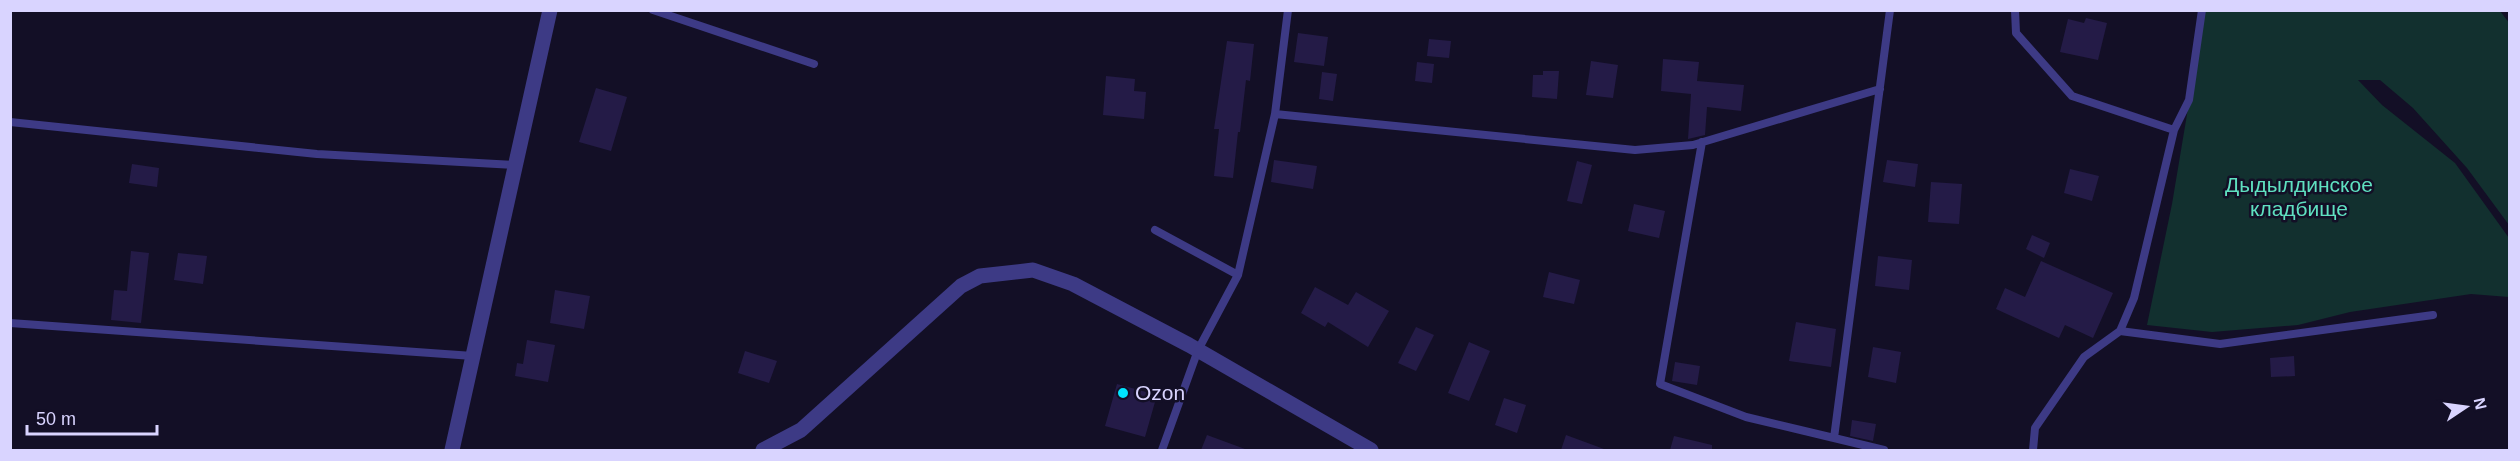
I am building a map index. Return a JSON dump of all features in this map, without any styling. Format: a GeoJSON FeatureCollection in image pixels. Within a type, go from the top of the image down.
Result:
{"type":"FeatureCollection","features":[{"type":"Feature","properties":{"kind":"street"},"geometry":{"type":"LineString","coordinates":[[452,450],[518,165],[550,10]]}},
{"type":"Feature","properties":{"kind":"street"},"geometry":{"type":"LineString","coordinates":[[763,450],[801,430],[961,286],[980,276],[1033,270],[1073,284],[1198,350],[1371,450]]}},
{"type":"Feature","properties":{"kind":"lane"},"geometry":{"type":"LineString","coordinates":[[653,10],[681,15],[814,64]]}},
{"type":"Feature","properties":{"kind":"lane"},"geometry":{"type":"LineString","coordinates":[[1162,450],[1198,350],[1238,275],[1275,114],[1288,10]]}},
{"type":"Feature","properties":{"kind":"lane"},"geometry":{"type":"LineString","coordinates":[[1834,438],[1890,10]]}},
{"type":"Feature","properties":{"kind":"lane"},"geometry":{"type":"LineString","coordinates":[[2015,10],[2016,33],[2072,96],[2174,130]]}},
{"type":"Feature","properties":{"kind":"lane"},"geometry":{"type":"LineString","coordinates":[[2033,450],[2035,428],[2084,357],[2120,331],[2134,298],[2174,130],[2189,100],[2202,10]]}},
{"type":"Feature","properties":{"kind":"lane"},"geometry":{"type":"LineString","coordinates":[[1275,114],[1635,150],[1702,142],[1880,89]]}},
{"type":"Feature","properties":{"kind":"lane"},"geometry":{"type":"LineString","coordinates":[[10,122],[317,154],[518,165]]}},
{"type":"Feature","properties":{"kind":"lane"},"geometry":{"type":"LineString","coordinates":[[1702,142],[1660,384],[1746,417],[1884,450]]}},
{"type":"Feature","properties":{"kind":"lane"},"geometry":{"type":"LineString","coordinates":[[1155,230],[1238,275]]}},
{"type":"Feature","properties":{"kind":"lane"},"geometry":{"type":"LineString","coordinates":[[2120,331],[2220,344],[2433,315]]}},
{"type":"Feature","properties":{"kind":"lane"},"geometry":{"type":"LineString","coordinates":[[10,323],[475,357]]}},
{"type":"Feature","properties":{"kind":"green space","name":"Дыдылдинское кладбище"},"geometry":{"type":"Polygon","coordinates":[[[2207,11],[2500,11],[2510,24],[2509,225],[2467,168],[2413,108],[2380,80],[2358,80],[2382,105],[2455,163],[2509,238],[2509,297],[2471,294],[2350,312],[2298,325],[2212,332],[2147,325],[2172,204],[2204,13],[2207,11]]]}},
{"type":"Feature","properties":{"kind":"building"},"geometry":{"type":"Polygon","coordinates":[[[2086,18],[2107,23],[2098,60],[2060,52],[2068,19],[2084,23],[2086,18]]]}},
{"type":"Feature","properties":{"kind":"building"},"geometry":{"type":"Polygon","coordinates":[[[1298,33],[1328,37],[1324,66],[1294,62],[1298,33]]]}},
{"type":"Feature","properties":{"kind":"building"},"geometry":{"type":"Polygon","coordinates":[[[1429,39],[1451,41],[1449,58],[1427,56],[1429,39]]]}},
{"type":"Feature","properties":{"kind":"building"},"geometry":{"type":"Polygon","coordinates":[[[1227,41],[1254,44],[1250,81],[1246,80],[1233,178],[1214,176],[1219,129],[1214,129],[1227,41]]]}},
{"type":"Feature","properties":{"kind":"building"},"geometry":{"type":"Polygon","coordinates":[[[1663,59],[1699,62],[1697,81],[1744,85],[1741,111],[1707,107],[1705,135],[1688,139],[1691,94],[1661,91],[1663,59]]]}},
{"type":"Feature","properties":{"kind":"building"},"geometry":{"type":"Polygon","coordinates":[[[1591,61],[1618,65],[1613,98],[1586,95],[1591,61]]]}},
{"type":"Feature","properties":{"kind":"building"},"geometry":{"type":"Polygon","coordinates":[[[1417,62],[1434,64],[1432,83],[1415,81],[1417,62]]]}},
{"type":"Feature","properties":{"kind":"building"},"geometry":{"type":"Polygon","coordinates":[[[1543,71],[1559,71],[1557,99],[1532,97],[1533,75],[1543,75],[1543,71]]]}},
{"type":"Feature","properties":{"kind":"building"},"geometry":{"type":"Polygon","coordinates":[[[1322,72],[1337,74],[1333,101],[1319,99],[1322,72]]]}},
{"type":"Feature","properties":{"kind":"building"},"geometry":{"type":"Polygon","coordinates":[[[1106,76],[1135,79],[1134,91],[1146,92],[1144,119],[1103,115],[1106,76]]]}},
{"type":"Feature","properties":{"kind":"building"},"geometry":{"type":"Polygon","coordinates":[[[596,88],[627,97],[611,151],[579,142],[596,88]]]}},
{"type":"Feature","properties":{"kind":"building"},"geometry":{"type":"Polygon","coordinates":[[[1274,160],[1317,166],[1313,189],[1271,182],[1274,160]]]}},
{"type":"Feature","properties":{"kind":"building"},"geometry":{"type":"Polygon","coordinates":[[[1887,160],[1918,164],[1915,187],[1883,182],[1887,160]]]}},
{"type":"Feature","properties":{"kind":"building"},"geometry":{"type":"Polygon","coordinates":[[[1577,161],[1592,165],[1582,204],[1567,201],[1577,161]]]}},
{"type":"Feature","properties":{"kind":"building"},"geometry":{"type":"Polygon","coordinates":[[[132,164],[159,168],[157,187],[129,183],[132,164]]]}},
{"type":"Feature","properties":{"kind":"building"},"geometry":{"type":"Polygon","coordinates":[[[2070,169],[2099,176],[2092,201],[2064,193],[2070,169]]]}},
{"type":"Feature","properties":{"kind":"building"},"geometry":{"type":"Polygon","coordinates":[[[1931,182],[1962,184],[1959,224],[1928,222],[1931,182]]]}},
{"type":"Feature","properties":{"kind":"building"},"geometry":{"type":"Polygon","coordinates":[[[1634,204],[1665,211],[1659,238],[1628,231],[1634,204]]]}},
{"type":"Feature","properties":{"kind":"building"},"geometry":{"type":"Polygon","coordinates":[[[2032,235],[2050,243],[2044,258],[2026,249],[2032,235]]]}},
{"type":"Feature","properties":{"kind":"building"},"geometry":{"type":"Polygon","coordinates":[[[131,251],[149,253],[141,323],[111,320],[114,290],[127,291],[131,251]]]}},
{"type":"Feature","properties":{"kind":"building"},"geometry":{"type":"Polygon","coordinates":[[[178,253],[207,256],[203,284],[174,280],[178,253]]]}},
{"type":"Feature","properties":{"kind":"building"},"geometry":{"type":"Polygon","coordinates":[[[1878,256],[1912,260],[1909,290],[1875,286],[1878,256]]]}},
{"type":"Feature","properties":{"kind":"building"},"geometry":{"type":"Polygon","coordinates":[[[2041,261],[2113,293],[2093,338],[2065,325],[2059,338],[1996,309],[2005,288],[2025,297],[2041,261]]]}},
{"type":"Feature","properties":{"kind":"building"},"geometry":{"type":"Polygon","coordinates":[[[1549,272],[1580,280],[1574,304],[1543,297],[1549,272]]]}},
{"type":"Feature","properties":{"kind":"building"},"geometry":{"type":"Polygon","coordinates":[[[1315,287],[1348,305],[1356,292],[1389,311],[1368,347],[1328,322],[1325,327],[1301,313],[1315,287]]]}},
{"type":"Feature","properties":{"kind":"building"},"geometry":{"type":"Polygon","coordinates":[[[555,290],[590,296],[584,329],[550,323],[555,290]]]}},
{"type":"Feature","properties":{"kind":"building"},"geometry":{"type":"Polygon","coordinates":[[[1796,322],[1836,329],[1831,367],[1789,361],[1796,322]]]}},
{"type":"Feature","properties":{"kind":"building"},"geometry":{"type":"Polygon","coordinates":[[[1416,327],[1434,335],[1416,371],[1398,363],[1416,327]]]}},
{"type":"Feature","properties":{"kind":"building"},"geometry":{"type":"Polygon","coordinates":[[[527,340],[555,345],[548,382],[515,376],[517,363],[523,364],[527,340]]]}},
{"type":"Feature","properties":{"kind":"building"},"geometry":{"type":"Polygon","coordinates":[[[1469,342],[1490,351],[1469,401],[1448,393],[1469,342]]]}},
{"type":"Feature","properties":{"kind":"building"},"geometry":{"type":"Polygon","coordinates":[[[1873,347],[1901,352],[1896,383],[1868,377],[1873,347]]]}},
{"type":"Feature","properties":{"kind":"building"},"geometry":{"type":"Polygon","coordinates":[[[745,351],[777,361],[769,383],[738,373],[745,351]]]}},
{"type":"Feature","properties":{"kind":"building"},"geometry":{"type":"Polygon","coordinates":[[[2294,356],[2295,376],[2271,377],[2270,358],[2294,356]]]}},
{"type":"Feature","properties":{"kind":"building"},"geometry":{"type":"Polygon","coordinates":[[[1675,362],[1700,366],[1697,385],[1672,381],[1675,362]]]}},
{"type":"Feature","properties":{"kind":"building"},"geometry":{"type":"Polygon","coordinates":[[[1117,384],[1157,395],[1145,437],[1105,426],[1117,384]]]}},
{"type":"Feature","properties":{"kind":"building"},"geometry":{"type":"Polygon","coordinates":[[[1504,398],[1526,405],[1517,433],[1495,425],[1504,398]]]}},
{"type":"Feature","properties":{"kind":"building"},"geometry":{"type":"Polygon","coordinates":[[[1852,420],[1876,424],[1873,441],[1850,436],[1852,420]]]}},
{"type":"Feature","properties":{"kind":"building"},"geometry":{"type":"Polygon","coordinates":[[[1207,435],[1245,449],[1245,450],[1201,450],[1207,435]]]}},
{"type":"Feature","properties":{"kind":"building"},"geometry":{"type":"Polygon","coordinates":[[[1566,435],[1604,449],[1561,450],[1566,435]]]}},
{"type":"Feature","properties":{"kind":"building"},"geometry":{"type":"Polygon","coordinates":[[[1674,436],[1712,445],[1712,450],[1670,450],[1674,436]]]}},
{"type":"Feature","properties":{"kind":"place","name":"Ozon"},"geometry":{"type":"Point","coordinates":[1123,393]}}]}
